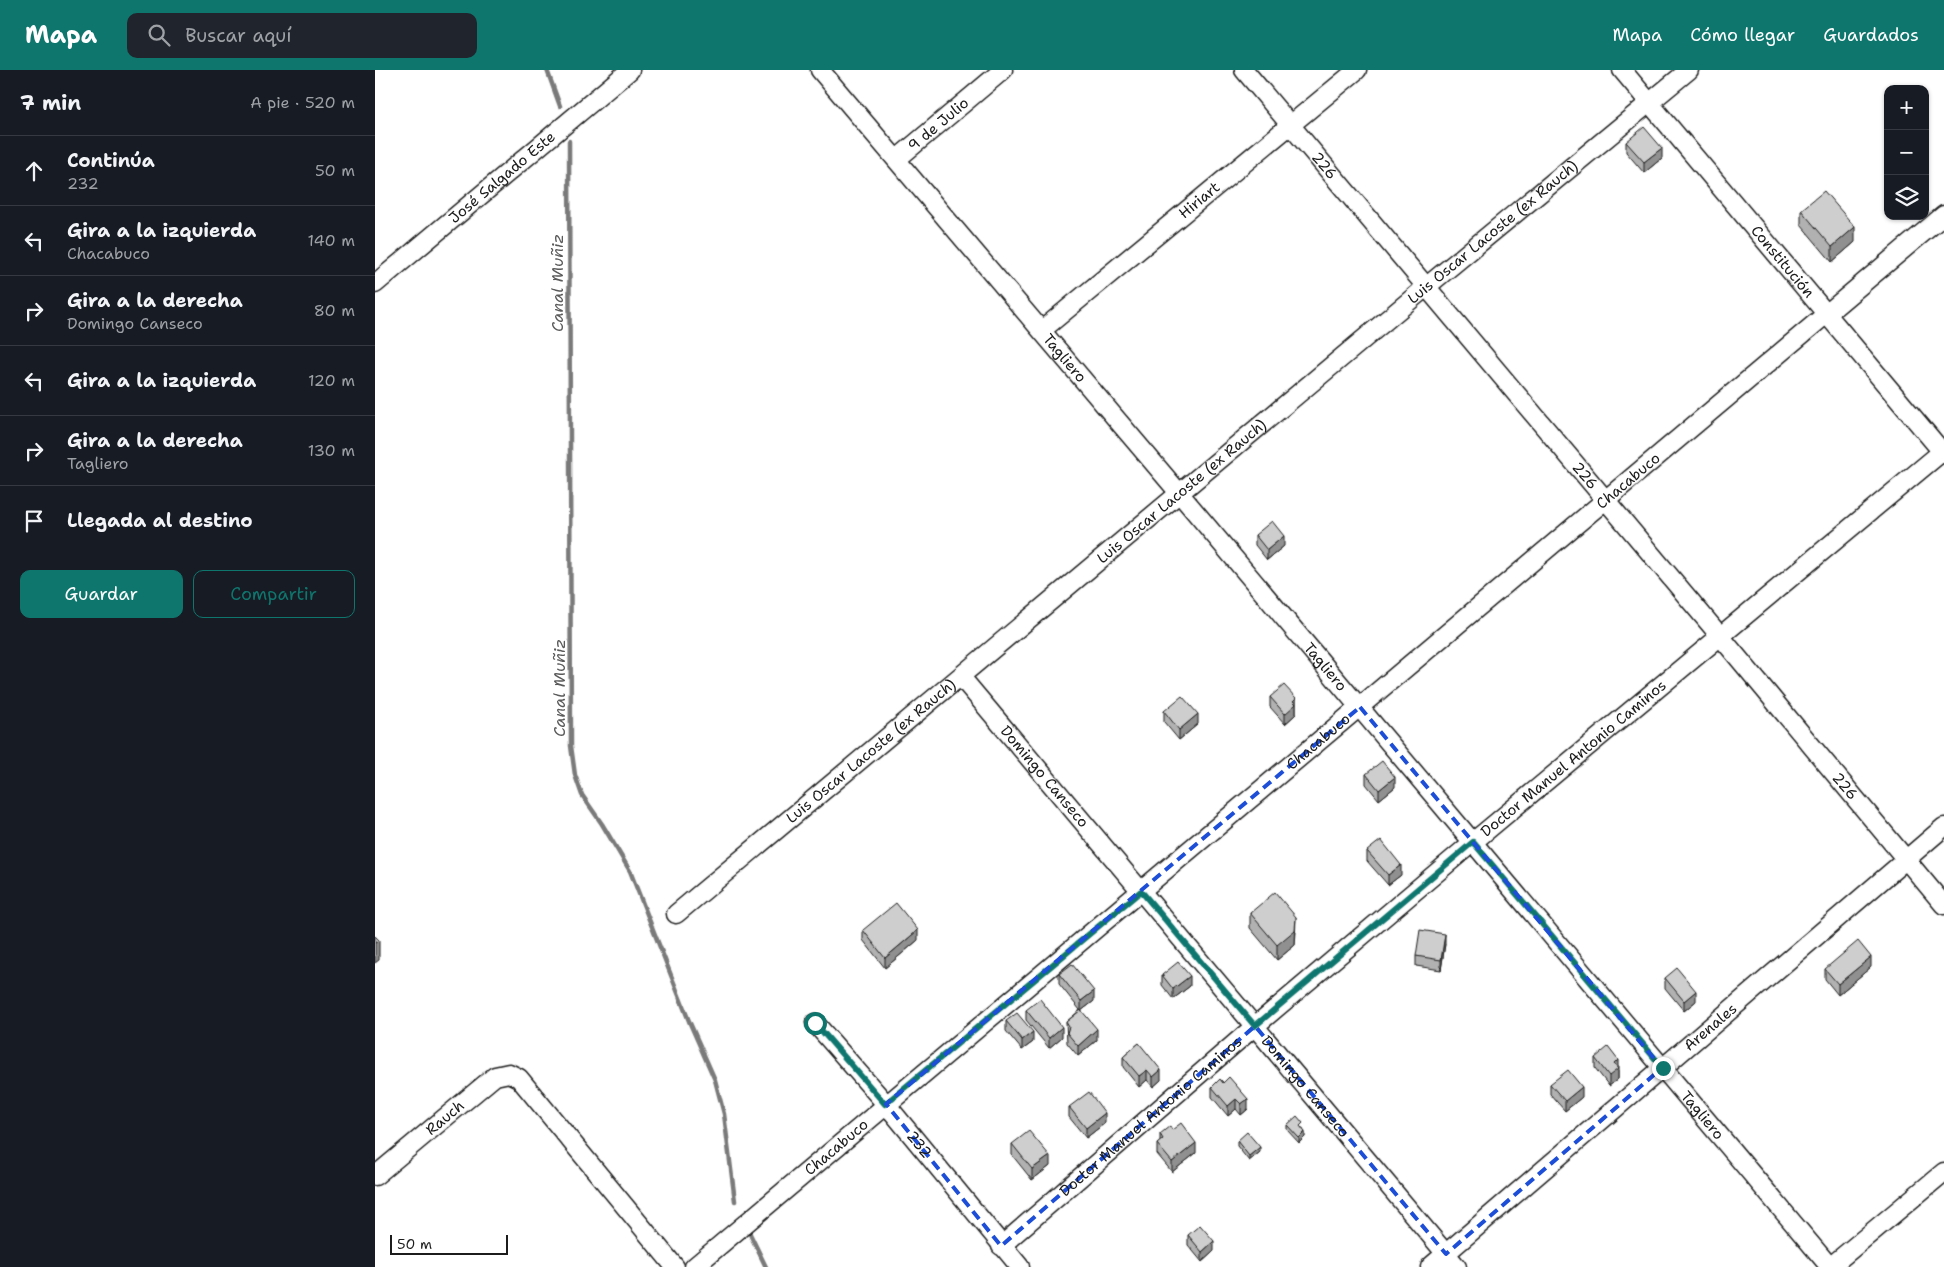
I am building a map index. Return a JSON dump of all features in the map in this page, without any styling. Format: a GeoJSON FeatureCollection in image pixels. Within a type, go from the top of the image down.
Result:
{"type":"FeatureCollection","features":[{"type":"Feature","properties":{"kind":"street","name":"José Salgado Este"},"geometry":{"type":"LineString","coordinates":[[375,284],[630,70]]}},
{"type":"Feature","properties":{"kind":"street","name":"Tagliero"},"geometry":{"type":"LineString","coordinates":[[820,70],[1042,330],[1830,1267]]}},
{"type":"Feature","properties":{"kind":"street","name":"9 de Julio"},"geometry":{"type":"LineString","coordinates":[[897,159],[1003,70]]}},
{"type":"Feature","properties":{"kind":"street","name":"226"},"geometry":{"type":"LineString","coordinates":[[1244,70],[1944,905]]}},
{"type":"Feature","properties":{"kind":"street","name":"Hiriart"},"geometry":{"type":"LineString","coordinates":[[1042,330],[1357,70]]}},
{"type":"Feature","properties":{"kind":"street","name":"Constitución"},"geometry":{"type":"LineString","coordinates":[[1622,70],[1943,452]]}},
{"type":"Feature","properties":{"kind":"street","name":"Luis Oscar Lacoste (ex Rauch)"},"geometry":{"type":"LineString","coordinates":[[676,914],[1426,287],[1689,70]]}},
{"type":"Feature","properties":{"kind":"street","name":"Chacabuco"},"geometry":{"type":"LineString","coordinates":[[694,1267],[885,1104],[1944,215]]}},
{"type":"Feature","properties":{"kind":"street","name":"Doctor Manuel Antonio Caminos"},"geometry":{"type":"LineString","coordinates":[[1001,1246],[1255,1026],[1473,842],[1943,452]]}},
{"type":"Feature","properties":{"kind":"street","name":"Domingo Canseco"},"geometry":{"type":"LineString","coordinates":[[961,677],[1451,1260]]}},
{"type":"Feature","properties":{"kind":"street","name":"Arenales"},"geometry":{"type":"LineString","coordinates":[[1430,1267],[1451,1260],[1663,1068],[1944,826]]}},
{"type":"Feature","properties":{"kind":"street","name":"232"},"geometry":{"type":"LineString","coordinates":[[815,1023],[885,1104],[1019,1267]]}},
{"type":"Feature","properties":{"kind":"street","name":"Rauch"},"geometry":{"type":"LineString","coordinates":[[375,1176],[495,1076],[509,1073],[519,1078],[675,1267]]}},
{"type":"Feature","properties":{"kind":"street"},"geometry":{"type":"LineString","coordinates":[[1830,1267],[1944,1172]]}},
{"type":"Feature","properties":{"kind":"highlighted area"},"geometry":{"type":"Polygon","coordinates":[[[1360,707],[1662,1068],[1446,1254],[1255,1026],[1001,1246],[886,1104],[1360,707]]]}},
{"type":"Feature","properties":{"kind":"building"},"geometry":{"type":"Polygon","coordinates":[[[1644,127],[1662,148],[1644,162],[1626,142],[1644,127]]]}},
{"type":"Feature","properties":{"kind":"building"},"geometry":{"type":"Polygon","coordinates":[[[1824,191],[1855,227],[1832,247],[1801,210],[1824,191]]]}},
{"type":"Feature","properties":{"kind":"building"},"geometry":{"type":"Polygon","coordinates":[[[1272,521],[1284,536],[1267,550],[1255,535],[1272,521]]]}},
{"type":"Feature","properties":{"kind":"building"},"geometry":{"type":"Polygon","coordinates":[[[1284,685],[1296,698],[1293,701],[1296,704],[1285,714],[1270,697],[1284,685]]]}},
{"type":"Feature","properties":{"kind":"building"},"geometry":{"type":"Polygon","coordinates":[[[1182,696],[1198,714],[1179,730],[1164,711],[1182,696]]]}},
{"type":"Feature","properties":{"kind":"building"},"geometry":{"type":"Polygon","coordinates":[[[1382,761],[1395,777],[1379,790],[1366,774],[1382,761]]]}},
{"type":"Feature","properties":{"kind":"building"},"geometry":{"type":"Polygon","coordinates":[[[1381,840],[1401,865],[1388,875],[1367,851],[1381,840]]]}},
{"type":"Feature","properties":{"kind":"building"},"geometry":{"type":"Polygon","coordinates":[[[1275,892],[1296,917],[1295,930],[1277,945],[1250,913],[1275,892]]]}},
{"type":"Feature","properties":{"kind":"building"},"geometry":{"type":"Polygon","coordinates":[[[896,903],[918,930],[885,958],[863,930],[896,903]]]}},
{"type":"Feature","properties":{"kind":"building"},"geometry":{"type":"Polygon","coordinates":[[[1420,930],[1445,934],[1441,960],[1416,956],[1420,930]]]}},
{"type":"Feature","properties":{"kind":"building"},"geometry":{"type":"Polygon","coordinates":[[[1858,941],[1871,957],[1838,984],[1825,969],[1858,941]]]}},
{"type":"Feature","properties":{"kind":"building"},"geometry":{"type":"Polygon","coordinates":[[[1178,962],[1190,976],[1173,989],[1162,975],[1178,962]]]}},
{"type":"Feature","properties":{"kind":"building"},"geometry":{"type":"Polygon","coordinates":[[[1072,964],[1094,991],[1081,1001],[1059,974],[1072,964]]]}},
{"type":"Feature","properties":{"kind":"building"},"geometry":{"type":"Polygon","coordinates":[[[1677,968],[1696,991],[1684,1001],[1665,978],[1677,968]]]}},
{"type":"Feature","properties":{"kind":"building"},"geometry":{"type":"Polygon","coordinates":[[[1040,999],[1062,1027],[1049,1038],[1026,1010],[1040,999]]]}},
{"type":"Feature","properties":{"kind":"building"},"geometry":{"type":"Polygon","coordinates":[[[1081,1010],[1097,1029],[1078,1046],[1067,1033],[1069,1027],[1066,1022],[1081,1010]]]}},
{"type":"Feature","properties":{"kind":"building"},"geometry":{"type":"Polygon","coordinates":[[[1017,1013],[1033,1032],[1022,1040],[1006,1021],[1017,1013]]]}},
{"type":"Feature","properties":{"kind":"building"},"geometry":{"type":"Polygon","coordinates":[[[1139,1043],[1161,1070],[1153,1077],[1147,1070],[1139,1076],[1123,1057],[1139,1043]]]}},
{"type":"Feature","properties":{"kind":"building"},"geometry":{"type":"Polygon","coordinates":[[[1608,1047],[1618,1060],[1614,1064],[1618,1069],[1609,1076],[1595,1058],[1608,1047]]]}},
{"type":"Feature","properties":{"kind":"building"},"geometry":{"type":"Polygon","coordinates":[[[1568,1070],[1582,1087],[1565,1101],[1550,1084],[1568,1070]]]}},
{"type":"Feature","properties":{"kind":"building"},"geometry":{"type":"Polygon","coordinates":[[[1229,1077],[1248,1099],[1241,1104],[1236,1099],[1228,1106],[1212,1087],[1220,1079],[1223,1083],[1229,1077]]]}},
{"type":"Feature","properties":{"kind":"building"},"geometry":{"type":"Polygon","coordinates":[[[1089,1092],[1105,1113],[1086,1128],[1069,1107],[1089,1092]]]}},
{"type":"Feature","properties":{"kind":"building"},"geometry":{"type":"Polygon","coordinates":[[[1297,1116],[1303,1123],[1300,1126],[1305,1132],[1299,1138],[1287,1125],[1297,1116]]]}},
{"type":"Feature","properties":{"kind":"building"},"geometry":{"type":"Polygon","coordinates":[[[1181,1123],[1196,1143],[1172,1162],[1157,1144],[1163,1139],[1160,1134],[1170,1126],[1172,1130],[1181,1123]]]}},
{"type":"Feature","properties":{"kind":"building"},"geometry":{"type":"Polygon","coordinates":[[[1029,1131],[1050,1156],[1032,1169],[1012,1144],[1029,1131]]]}},
{"type":"Feature","properties":{"kind":"building"},"geometry":{"type":"Polygon","coordinates":[[[1247,1132],[1260,1147],[1249,1156],[1237,1141],[1247,1132]]]}},
{"type":"Feature","properties":{"kind":"building"},"geometry":{"type":"Polygon","coordinates":[[[1200,1225],[1214,1241],[1202,1252],[1188,1235],[1200,1225]]]}},
{"type":"Feature","properties":{"kind":"waterway","name":"Canal Muñiz"},"geometry":{"type":"LineString","coordinates":[[547,70],[560,106]]}},
{"type":"Feature","properties":{"kind":"waterway","name":"Canal Muñiz"},"geometry":{"type":"LineString","coordinates":[[569,141],[571,746],[575,775],[582,795],[630,871],[689,1021],[715,1080],[724,1114],[735,1201]]}},
{"type":"Feature","properties":{"kind":"waterway","name":"Canal Muñiz"},"geometry":{"type":"LineString","coordinates":[[750,1234],[766,1267]]}},
{"type":"Feature","properties":{"kind":"route"},"geometry":{"type":"LineString","coordinates":[[815,1023],[885,1104],[1141,891],[1255,1026],[1473,842],[1663,1068]]}}]}
